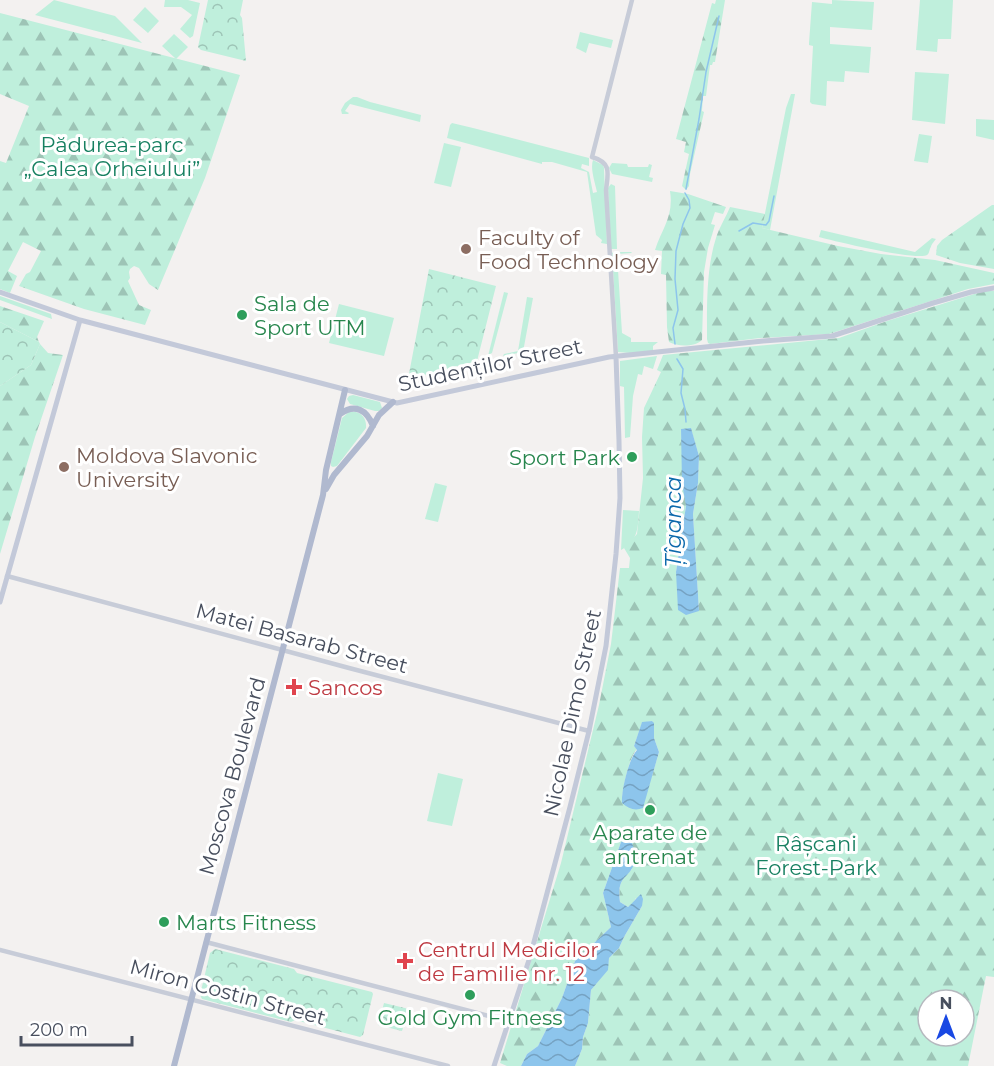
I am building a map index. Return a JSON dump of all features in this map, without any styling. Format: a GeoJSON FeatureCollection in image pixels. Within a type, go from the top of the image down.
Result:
{"type":"FeatureCollection","features":[{"type":"Feature","properties":{"kind":"main road","name":"Studenților Street"},"geometry":{"type":"LineString","coordinates":[[0,292],[80,320],[393,402],[616,357],[832,336],[933,303],[994,288]]}},
{"type":"Feature","properties":{"kind":"main road"},"geometry":{"type":"LineString","coordinates":[[0,602],[80,320]]}},
{"type":"Feature","properties":{"kind":"main road","name":"Nicolae Dimo Street"},"geometry":{"type":"LineString","coordinates":[[494,1066],[530,957],[589,731],[606,646],[618,539],[620,498],[616,357]]}},
{"type":"Feature","properties":{"kind":"main road","name":"Moscova Boulevard"},"geometry":{"type":"LineString","coordinates":[[174,1066],[323,495],[345,390]]}},
{"type":"Feature","properties":{"kind":"main road","name":"Moscova Boulevard"},"geometry":{"type":"LineString","coordinates":[[323,495],[329,482],[367,436],[379,415],[393,402]]}},
{"type":"Feature","properties":{"kind":"main road"},"geometry":{"type":"LineString","coordinates":[[340,414],[350,409],[361,410],[369,417],[373,426]]}},
{"type":"Feature","properties":{"kind":"main road"},"geometry":{"type":"LineString","coordinates":[[328,463],[332,469],[339,470]]}},
{"type":"Feature","properties":{"kind":"street"},"geometry":{"type":"LineString","coordinates":[[616,357],[606,190],[609,177],[602,160],[592,157],[632,0]]}},
{"type":"Feature","properties":{"kind":"street","name":"Matei Basarab Street"},"geometry":{"type":"LineString","coordinates":[[8,576],[589,731]]}},
{"type":"Feature","properties":{"kind":"street","name":"Miron Costin Street"},"geometry":{"type":"LineString","coordinates":[[206,942],[508,1021]]}},
{"type":"Feature","properties":{"kind":"street","name":"Miron Costin Street"},"geometry":{"type":"LineString","coordinates":[[0,950],[448,1066]]}},
{"type":"Feature","properties":{"kind":"green space"},"geometry":{"type":"Polygon","coordinates":[[[54,0],[115,16],[142,43],[35,15],[54,0]]]}},
{"type":"Feature","properties":{"kind":"green space"},"geometry":{"type":"Polygon","coordinates":[[[165,0],[188,0],[200,3],[193,36],[190,38],[180,29],[192,15],[181,7],[164,7],[165,0]]]}},
{"type":"Feature","properties":{"kind":"green space"},"geometry":{"type":"Polygon","coordinates":[[[208,0],[243,0],[240,15],[246,61],[201,50],[198,47],[208,0]]]}},
{"type":"Feature","properties":{"kind":"green space"},"geometry":{"type":"Polygon","coordinates":[[[716,0],[725,0],[715,62],[710,65],[706,96],[703,96],[702,111],[704,112],[689,186],[686,190],[682,186],[689,154],[684,152],[686,142],[676,139],[712,3],[715,4],[716,0]]]}},
{"type":"Feature","properties":{"kind":"green space"},"geometry":{"type":"Polygon","coordinates":[[[832,0],[874,2],[872,30],[830,27],[830,44],[871,47],[869,73],[845,71],[844,82],[827,81],[826,106],[810,102],[813,46],[809,43],[812,2],[832,4],[832,0]]]}},
{"type":"Feature","properties":{"kind":"green space"},"geometry":{"type":"Polygon","coordinates":[[[920,0],[953,0],[951,39],[938,39],[937,52],[916,50],[920,0]]]}},
{"type":"Feature","properties":{"kind":"green space"},"geometry":{"type":"Polygon","coordinates":[[[145,7],[159,21],[148,33],[133,20],[145,7]]]}},
{"type":"Feature","properties":{"kind":"green space","name":"Pădurea-parc „Calea Orheiului”"},"geometry":{"type":"Polygon","coordinates":[[[0,13],[240,75],[205,178],[158,290],[149,284],[139,268],[134,266],[130,269],[128,281],[139,305],[151,310],[145,325],[84,309],[19,286],[26,274],[30,272],[41,251],[23,242],[8,271],[17,276],[10,293],[0,289],[0,161],[6,163],[29,106],[0,94],[0,13]]]}},
{"type":"Feature","properties":{"kind":"green space"},"geometry":{"type":"Polygon","coordinates":[[[580,32],[613,40],[611,48],[589,43],[586,53],[576,48],[580,32]]]}},
{"type":"Feature","properties":{"kind":"green space"},"geometry":{"type":"Polygon","coordinates":[[[174,34],[188,47],[176,59],[162,46],[174,34]]]}},
{"type":"Feature","properties":{"kind":"green space"},"geometry":{"type":"Polygon","coordinates":[[[915,72],[949,74],[945,124],[912,120],[915,72]]]}},
{"type":"Feature","properties":{"kind":"green space"},"geometry":{"type":"Polygon","coordinates":[[[791,94],[795,94],[770,230],[762,228],[786,108],[791,94]]]}},
{"type":"Feature","properties":{"kind":"green space"},"geometry":{"type":"Polygon","coordinates":[[[353,97],[421,115],[420,122],[350,104],[345,111],[349,113],[342,114],[341,110],[345,103],[353,97]]]}},
{"type":"Feature","properties":{"kind":"green space"},"geometry":{"type":"Polygon","coordinates":[[[976,119],[994,120],[994,140],[976,136],[976,119]]]}},
{"type":"Feature","properties":{"kind":"green space"},"geometry":{"type":"Polygon","coordinates":[[[452,123],[589,158],[589,166],[582,164],[581,168],[589,172],[593,193],[597,192],[592,171],[593,160],[603,165],[607,244],[601,243],[602,240],[596,235],[587,172],[552,162],[542,162],[542,164],[447,138],[452,123]]]}},
{"type":"Feature","properties":{"kind":"green space"},"geometry":{"type":"Polygon","coordinates":[[[919,134],[932,136],[928,163],[914,161],[919,134]]]}},
{"type":"Feature","properties":{"kind":"green space"},"geometry":{"type":"Polygon","coordinates":[[[444,143],[461,147],[451,187],[434,183],[444,143]]]}},
{"type":"Feature","properties":{"kind":"green space"},"geometry":{"type":"Polygon","coordinates":[[[612,163],[627,164],[628,167],[652,165],[649,177],[653,178],[652,182],[612,174],[609,168],[612,163]]]}},
{"type":"Feature","properties":{"kind":"green space"},"geometry":{"type":"Polygon","coordinates":[[[611,184],[615,186],[617,249],[611,249],[608,188],[611,184]]]}},
{"type":"Feature","properties":{"kind":"green space"},"geometry":{"type":"Polygon","coordinates":[[[670,191],[688,194],[726,207],[723,214],[715,212],[711,224],[715,225],[704,272],[702,340],[686,346],[669,342],[666,275],[661,274],[662,251],[655,250],[669,215],[670,191]]]}},
{"type":"Feature","properties":{"kind":"green space"},"geometry":{"type":"Polygon","coordinates":[[[994,205],[994,269],[960,263],[936,255],[937,246],[942,240],[994,205]]]}},
{"type":"Feature","properties":{"kind":"green space"},"geometry":{"type":"Polygon","coordinates":[[[730,207],[765,214],[762,228],[838,246],[935,260],[994,273],[994,284],[968,289],[829,334],[710,344],[707,339],[707,314],[710,262],[717,234],[730,207]]]}},
{"type":"Feature","properties":{"kind":"green space"},"geometry":{"type":"Polygon","coordinates":[[[821,230],[915,252],[932,238],[936,239],[929,253],[920,256],[875,250],[819,237],[821,230]]]}},
{"type":"Feature","properties":{"kind":"green space"},"geometry":{"type":"Polygon","coordinates":[[[612,253],[632,253],[617,254],[622,333],[631,338],[631,342],[658,342],[653,346],[653,351],[618,352],[612,253]]]}},
{"type":"Feature","properties":{"kind":"green space"},"geometry":{"type":"Polygon","coordinates":[[[429,269],[496,286],[477,361],[408,379],[429,269]]]}},
{"type":"Feature","properties":{"kind":"green space","name":"Râșcani Forest-Park"},"geometry":{"type":"Polygon","coordinates":[[[984,291],[994,291],[994,977],[986,976],[976,1026],[976,988],[916,988],[916,1048],[972,1048],[968,1066],[575,1066],[588,1023],[591,990],[607,970],[609,958],[619,948],[642,906],[636,898],[628,907],[620,902],[621,884],[632,869],[628,839],[621,842],[603,893],[611,927],[575,961],[562,998],[538,1046],[527,1054],[521,1066],[507,1066],[500,1063],[561,863],[599,705],[611,644],[620,568],[629,568],[630,558],[624,548],[637,534],[643,478],[644,408],[661,372],[657,370],[663,355],[839,338],[984,291]],[[681,429],[686,506],[676,572],[699,611],[693,514],[699,456],[691,429],[681,429]],[[652,721],[642,723],[634,746],[637,749],[631,758],[627,772],[622,799],[652,776],[659,752],[652,721]]]}},
{"type":"Feature","properties":{"kind":"green space"},"geometry":{"type":"Polygon","coordinates":[[[504,292],[508,293],[492,353],[487,360],[504,292]]]}},
{"type":"Feature","properties":{"kind":"green space"},"geometry":{"type":"Polygon","coordinates":[[[0,296],[51,314],[52,319],[0,300],[0,296]]]}},
{"type":"Feature","properties":{"kind":"green space"},"geometry":{"type":"Polygon","coordinates":[[[527,297],[533,298],[523,352],[503,356],[518,351],[527,297]]]}},
{"type":"Feature","properties":{"kind":"green space"},"geometry":{"type":"Polygon","coordinates":[[[339,304],[394,318],[384,356],[329,343],[339,304]]]}},
{"type":"Feature","properties":{"kind":"green space"},"geometry":{"type":"Polygon","coordinates":[[[0,306],[44,321],[37,337],[39,342],[0,322],[0,306]]]}},
{"type":"Feature","properties":{"kind":"green space"},"geometry":{"type":"Polygon","coordinates":[[[0,322],[40,344],[31,365],[0,386],[0,322]]]}},
{"type":"Feature","properties":{"kind":"green space"},"geometry":{"type":"Polygon","coordinates":[[[40,344],[48,353],[63,355],[35,437],[0,554],[0,386],[31,365],[40,344]]]}},
{"type":"Feature","properties":{"kind":"green space"},"geometry":{"type":"Polygon","coordinates":[[[657,356],[653,369],[644,366],[642,375],[638,374],[633,396],[630,437],[625,438],[624,387],[620,386],[620,361],[657,356]]]}},
{"type":"Feature","properties":{"kind":"green space"},"geometry":{"type":"Polygon","coordinates":[[[353,395],[380,402],[382,408],[375,411],[350,404],[347,399],[353,395]]]}},
{"type":"Feature","properties":{"kind":"green space"},"geometry":{"type":"Polygon","coordinates":[[[349,412],[362,415],[366,428],[337,466],[333,467],[331,462],[342,418],[349,412]]]}},
{"type":"Feature","properties":{"kind":"green space"},"geometry":{"type":"Polygon","coordinates":[[[435,483],[447,486],[438,522],[425,519],[435,483]]]}},
{"type":"Feature","properties":{"kind":"green space"},"geometry":{"type":"Polygon","coordinates":[[[623,510],[639,511],[634,538],[621,550],[623,510]]]}},
{"type":"Feature","properties":{"kind":"green space"},"geometry":{"type":"Polygon","coordinates":[[[438,773],[463,779],[452,826],[427,821],[438,773]]]}},
{"type":"Feature","properties":{"kind":"green space"},"geometry":{"type":"Polygon","coordinates":[[[215,949],[372,992],[363,1035],[360,1037],[295,1020],[291,1022],[202,999],[200,995],[210,953],[215,949]]]}},
{"type":"Feature","properties":{"kind":"green space"},"geometry":{"type":"Polygon","coordinates":[[[384,1003],[409,1009],[402,1031],[378,1025],[384,1003]]]}},
{"type":"Feature","properties":{"kind":"water"},"geometry":{"type":"Polygon","coordinates":[[[691,428],[699,456],[693,514],[699,611],[686,615],[678,610],[676,572],[686,506],[682,483],[681,429],[691,428]]]}},
{"type":"Feature","properties":{"kind":"water"},"geometry":{"type":"Polygon","coordinates":[[[652,721],[659,752],[643,808],[632,809],[622,803],[624,783],[628,767],[637,750],[634,746],[642,722],[652,721]]]}},
{"type":"Feature","properties":{"kind":"water"},"geometry":{"type":"Polygon","coordinates":[[[634,826],[636,836],[631,840],[635,860],[622,881],[619,893],[620,902],[628,907],[641,894],[642,906],[619,948],[609,958],[608,970],[591,990],[588,1023],[575,1066],[521,1066],[527,1054],[538,1046],[562,998],[575,961],[611,927],[603,893],[621,842],[628,839],[634,826]]]}},
{"type":"Feature","properties":{"kind":"waterway","name":"Țîganca"},"geometry":{"type":"LineString","coordinates":[[686,189],[706,72],[719,16]]}},
{"type":"Feature","properties":{"kind":"waterway","name":"Țîganca"},"geometry":{"type":"LineString","coordinates":[[675,344],[673,328],[678,310],[675,279],[676,251],[690,208],[685,193]]}},
{"type":"Feature","properties":{"kind":"waterway"},"geometry":{"type":"LineString","coordinates":[[739,231],[753,223],[766,225],[769,221],[774,196]]}},
{"type":"Feature","properties":{"kind":"waterway","name":"Țîganca"},"geometry":{"type":"LineString","coordinates":[[677,359],[683,369],[681,393],[686,422]]}},
{"type":"Feature","properties":{"kind":"place","name":"Faculty of Food Technology"},"geometry":{"type":"Point","coordinates":[466,249]}},
{"type":"Feature","properties":{"kind":"place","name":"Sala de Sport UTM"},"geometry":{"type":"Point","coordinates":[242,315]}},
{"type":"Feature","properties":{"kind":"place","name":"Sport Park"},"geometry":{"type":"Point","coordinates":[632,457]}},
{"type":"Feature","properties":{"kind":"place","name":"Moldova Slavonic University"},"geometry":{"type":"Point","coordinates":[64,467]}},
{"type":"Feature","properties":{"kind":"place","name":"Sancos"},"geometry":{"type":"Point","coordinates":[294,687]}},
{"type":"Feature","properties":{"kind":"place","name":"Aparate de antrenat"},"geometry":{"type":"Point","coordinates":[650,810]}},
{"type":"Feature","properties":{"kind":"place","name":"Marts Fitness"},"geometry":{"type":"Point","coordinates":[164,922]}},
{"type":"Feature","properties":{"kind":"place","name":"Centrul Medicilor de Familie nr. 12"},"geometry":{"type":"Point","coordinates":[405,961]}},
{"type":"Feature","properties":{"kind":"place","name":"Gold Gym Fitness"},"geometry":{"type":"Point","coordinates":[470,995]}}]}
